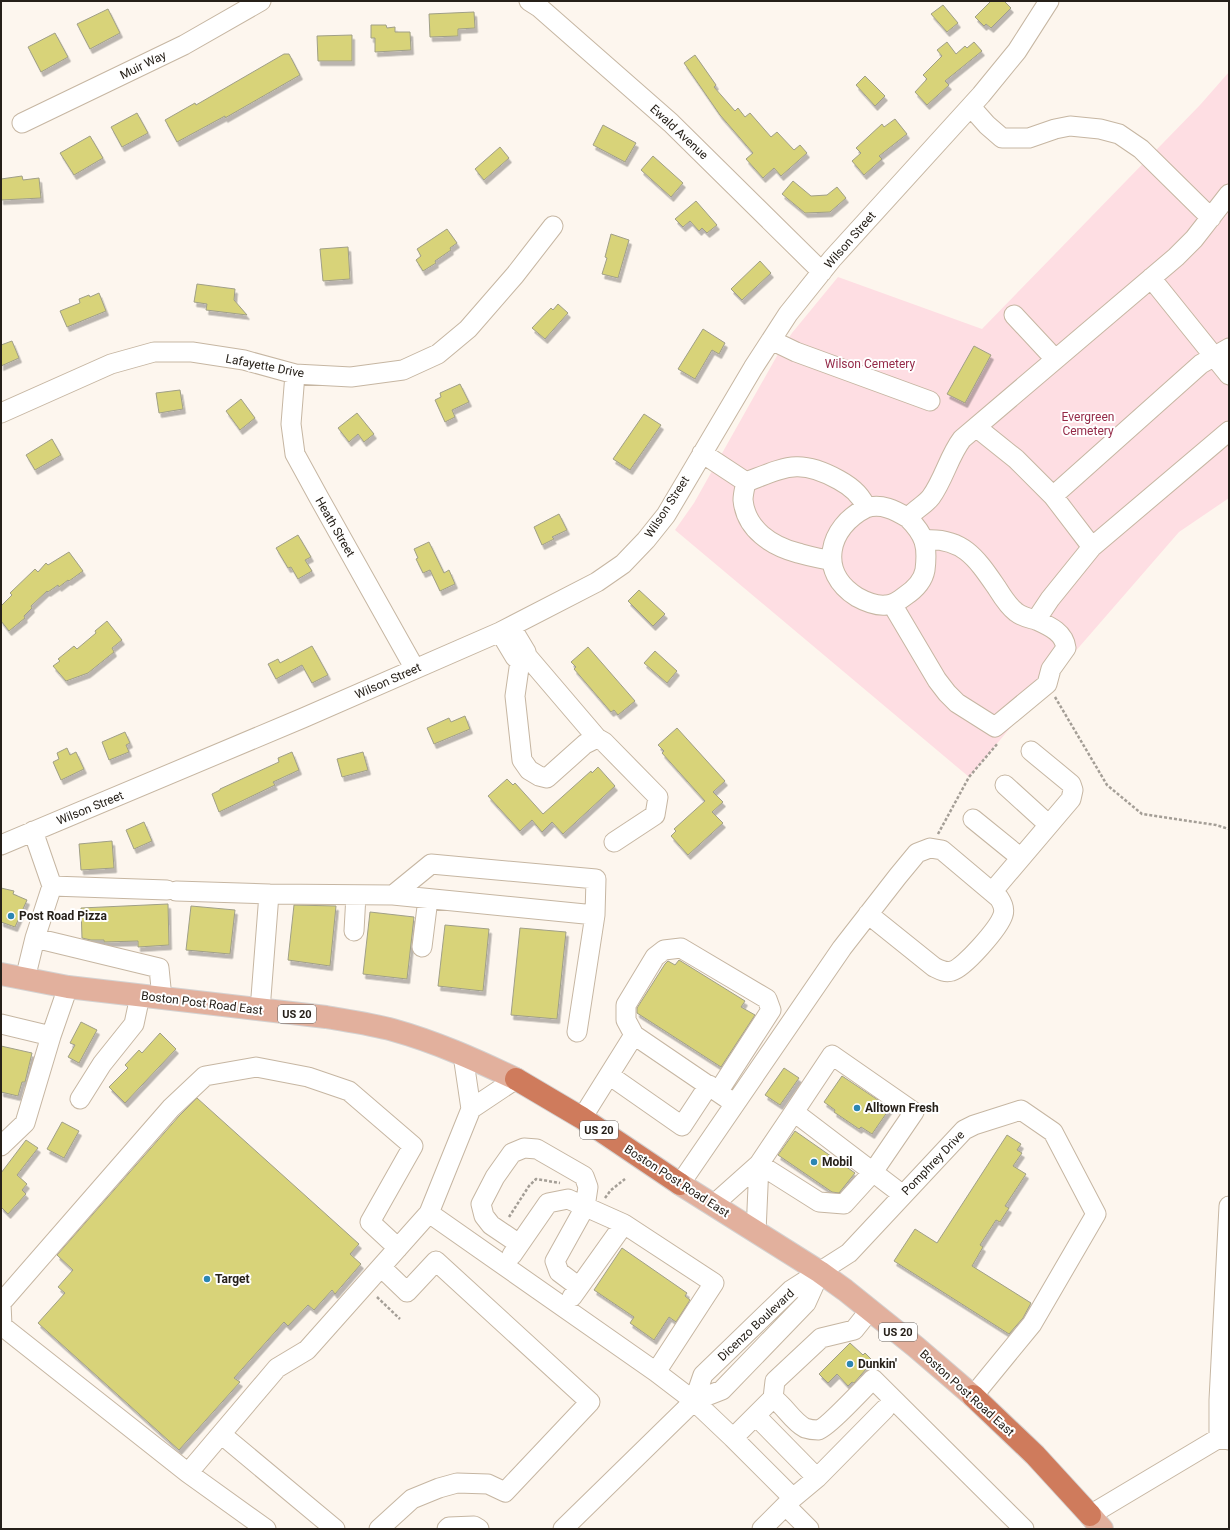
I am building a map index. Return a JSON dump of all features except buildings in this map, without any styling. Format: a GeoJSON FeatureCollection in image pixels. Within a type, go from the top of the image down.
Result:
{"type":"FeatureCollection","features":[{"type":"Feature","properties":{"kind":"highway","name":"Boston Post Road East"},"geometry":{"type":"LineString","coordinates":[[516,1079],[582,1118],[680,1184]]}},
{"type":"Feature","properties":{"kind":"highway","name":"Boston Post Road East"},"geometry":{"type":"LineString","coordinates":[[973,1396],[1035,1456],[1096,1522]]}},
{"type":"Feature","properties":{"kind":"main road","name":"Boston Post Road East"},"geometry":{"type":"LineString","coordinates":[[1,974],[68,987],[326,1017],[392,1030],[463,1055],[516,1079]]}},
{"type":"Feature","properties":{"kind":"main road","name":"Boston Post Road East"},"geometry":{"type":"LineString","coordinates":[[680,1184],[820,1272],[916,1347],[973,1396]]}},
{"type":"Feature","properties":{"kind":"street","name":"Muir Way"},"geometry":{"type":"LineString","coordinates":[[22,124],[184,45],[261,1]]}},
{"type":"Feature","properties":{"kind":"street","name":"Ewald Avenue"},"geometry":{"type":"LineString","coordinates":[[529,1],[540,8],[671,123],[822,272]]}},
{"type":"Feature","properties":{"kind":"street","name":"Wilson Street"},"geometry":{"type":"LineString","coordinates":[[1,845],[225,751],[505,629],[597,582],[624,564],[666,515],[702,453],[788,314],[832,258],[971,107],[1017,51],[1049,1]]}},
{"type":"Feature","properties":{"kind":"street"},"geometry":{"type":"LineString","coordinates":[[971,107],[987,125],[1002,138],[1029,138],[1070,126],[1100,128],[1119,134],[1141,149],[1211,218]]}},
{"type":"Feature","properties":{"kind":"street"},"geometry":{"type":"LineString","coordinates":[[908,518],[930,498],[942,480],[959,443],[966,434],[1176,257],[1194,239],[1229,194]]}},
{"type":"Feature","properties":{"kind":"street","name":"Lafayette Drive"},"geometry":{"type":"LineString","coordinates":[[1,413],[111,364],[154,352],[200,353],[244,360],[295,374],[351,377],[403,370],[438,354],[468,329],[553,226]]}},
{"type":"Feature","properties":{"kind":"street"},"geometry":{"type":"LineString","coordinates":[[1151,278],[1222,352],[1229,375]]}},
{"type":"Feature","properties":{"kind":"street"},"geometry":{"type":"LineString","coordinates":[[1014,316],[1055,359]]}},
{"type":"Feature","properties":{"kind":"street"},"geometry":{"type":"LineString","coordinates":[[771,340],[796,352],[930,401]]}},
{"type":"Feature","properties":{"kind":"street"},"geometry":{"type":"LineString","coordinates":[[1053,496],[1201,364],[1222,352]]}},
{"type":"Feature","properties":{"kind":"street","name":"Heath Street"},"geometry":{"type":"LineString","coordinates":[[295,374],[291,424],[295,454],[416,669]]}},
{"type":"Feature","properties":{"kind":"street"},"geometry":{"type":"LineString","coordinates":[[976,427],[1020,463],[1053,496],[1092,547]]}},
{"type":"Feature","properties":{"kind":"street"},"geometry":{"type":"LineString","coordinates":[[1036,620],[1050,599],[1092,547],[1229,431]]}},
{"type":"Feature","properties":{"kind":"street"},"geometry":{"type":"LineString","coordinates":[[702,453],[746,482]]}},
{"type":"Feature","properties":{"kind":"street"},"geometry":{"type":"LineString","coordinates":[[746,482],[775,470],[789,467],[803,466],[813,468],[843,482],[862,499],[866,508]]}},
{"type":"Feature","properties":{"kind":"street"},"geometry":{"type":"LineString","coordinates":[[746,482],[743,500],[745,508],[753,526],[761,534],[772,543],[786,550],[820,559],[831,560]]}},
{"type":"Feature","properties":{"kind":"street"},"geometry":{"type":"LineString","coordinates":[[879,506],[899,512],[916,526],[924,540],[926,561],[924,574],[918,585],[909,594],[892,604],[879,605],[869,603],[852,594],[838,578],[831,560],[833,543],[840,529],[847,521],[866,508],[879,506]]}},
{"type":"Feature","properties":{"kind":"street"},"geometry":{"type":"LineString","coordinates":[[892,604],[946,693],[957,703],[995,727],[1047,684],[1051,669],[1066,648],[1065,641],[1055,630],[1036,620],[1024,617],[1009,606],[973,555],[963,547],[936,539],[924,540]]}},
{"type":"Feature","properties":{"kind":"street"},"geometry":{"type":"LineString","coordinates":[[505,629],[515,657],[524,658],[597,738],[604,742],[658,796],[655,815],[614,842]]}},
{"type":"Feature","properties":{"kind":"street"},"geometry":{"type":"LineString","coordinates":[[524,658],[515,696],[522,760],[529,770],[539,776],[547,778],[585,744],[597,738]]}},
{"type":"Feature","properties":{"kind":"street"},"geometry":{"type":"LineString","coordinates":[[992,892],[1071,799],[1073,790],[1071,784],[1031,751]]}},
{"type":"Feature","properties":{"kind":"street"},"geometry":{"type":"LineString","coordinates":[[1005,785],[1049,825]]}},
{"type":"Feature","properties":{"kind":"street"},"geometry":{"type":"LineString","coordinates":[[973,819],[1021,858]]}},
{"type":"Feature","properties":{"kind":"street"},"geometry":{"type":"LineString","coordinates":[[25,979],[35,938],[52,886],[33,831]]}},
{"type":"Feature","properties":{"kind":"street"},"geometry":{"type":"LineString","coordinates":[[680,1184],[842,948],[868,914],[908,863],[918,853],[930,848],[942,850],[999,898],[1003,904],[1003,915],[994,930],[964,964],[956,970],[948,972],[934,967],[868,914]]}},
{"type":"Feature","properties":{"kind":"street"},"geometry":{"type":"LineString","coordinates":[[393,895],[431,864],[596,879],[595,915],[578,1032]]}},
{"type":"Feature","properties":{"kind":"street"},"geometry":{"type":"LineString","coordinates":[[52,886],[269,894],[393,895],[595,915]]}},
{"type":"Feature","properties":{"kind":"street"},"geometry":{"type":"LineString","coordinates":[[260,1010],[269,894]]}},
{"type":"Feature","properties":{"kind":"street"},"geometry":{"type":"LineString","coordinates":[[354,931],[356,895]]}},
{"type":"Feature","properties":{"kind":"street"},"geometry":{"type":"LineString","coordinates":[[422,947],[428,899]]}},
{"type":"Feature","properties":{"kind":"street"},"geometry":{"type":"LineString","coordinates":[[35,938],[159,968],[162,998]]}},
{"type":"Feature","properties":{"kind":"street"},"geometry":{"type":"LineString","coordinates":[[609,1075],[682,1126],[714,1088],[771,1010],[767,999],[681,948],[664,950],[655,957],[626,1005],[626,1020],[634,1035],[714,1088],[735,1104]]}},
{"type":"Feature","properties":{"kind":"street"},"geometry":{"type":"LineString","coordinates":[[1,1146],[25,1123],[51,1036],[68,987]]}},
{"type":"Feature","properties":{"kind":"street"},"geometry":{"type":"LineString","coordinates":[[80,1099],[102,1064],[134,1024],[140,996]]}},
{"type":"Feature","properties":{"kind":"street"},"geometry":{"type":"LineString","coordinates":[[1,1024],[51,1036]]}},
{"type":"Feature","properties":{"kind":"street"},"geometry":{"type":"LineString","coordinates":[[582,1118],[634,1035]]}},
{"type":"Feature","properties":{"kind":"street"},"geometry":{"type":"LineString","coordinates":[[188,1473],[277,1368],[307,1350],[429,1213],[471,1109],[463,1055]]}},
{"type":"Feature","properties":{"kind":"street"},"geometry":{"type":"LineString","coordinates":[[713,1205],[759,1164],[832,1055],[914,1112],[873,1172],[844,1204],[819,1202],[759,1164]]}},
{"type":"Feature","properties":{"kind":"street"},"geometry":{"type":"LineString","coordinates":[[266,1529],[188,1473],[2,1326],[1,1303],[171,1108],[204,1076],[256,1067],[308,1077],[349,1091],[413,1146],[370,1222],[398,1248]]}},
{"type":"Feature","properties":{"kind":"street"},"geometry":{"type":"LineString","coordinates":[[471,1109],[516,1079]]}},
{"type":"Feature","properties":{"kind":"street","name":"Pomphrey Drive"},"geometry":{"type":"LineString","coordinates":[[820,1272],[849,1253],[966,1128],[1021,1110],[1053,1132],[1096,1214],[1032,1324],[973,1396]]}},
{"type":"Feature","properties":{"kind":"street"},"geometry":{"type":"LineString","coordinates":[[794,1112],[903,1195]]}},
{"type":"Feature","properties":{"kind":"street"},"geometry":{"type":"LineString","coordinates":[[519,1244],[491,1225],[484,1216],[481,1204],[494,1177],[512,1153],[524,1148],[537,1149],[584,1176],[594,1204]]}},
{"type":"Feature","properties":{"kind":"street"},"geometry":{"type":"LineString","coordinates":[[756,1232],[759,1164]]}},
{"type":"Feature","properties":{"kind":"street"},"geometry":{"type":"LineString","coordinates":[[504,1266],[548,1203],[568,1199],[594,1204],[714,1283],[656,1372]]}},
{"type":"Feature","properties":{"kind":"street"},"geometry":{"type":"LineString","coordinates":[[579,1287],[559,1272],[555,1262],[594,1204]]}},
{"type":"Feature","properties":{"kind":"street"},"geometry":{"type":"LineString","coordinates":[[1096,1522],[1224,1439],[1219,1400],[1227,1308],[1229,1206]]}},
{"type":"Feature","properties":{"kind":"street"},"geometry":{"type":"LineString","coordinates":[[429,1213],[694,1400],[734,1438],[790,1502],[809,1529]]}},
{"type":"Feature","properties":{"kind":"street"},"geometry":{"type":"LineString","coordinates":[[564,1308],[624,1224]]}},
{"type":"Feature","properties":{"kind":"street"},"geometry":{"type":"LineString","coordinates":[[379,1529],[412,1499],[439,1488],[457,1483],[488,1484],[505,1492],[590,1402],[436,1261],[407,1292],[381,1267]]}},
{"type":"Feature","properties":{"kind":"street","name":"Dicenzo Boulevard"},"geometry":{"type":"LineString","coordinates":[[563,1529],[694,1400],[722,1390],[806,1303],[820,1272]]}},
{"type":"Feature","properties":{"kind":"street"},"geometry":{"type":"LineString","coordinates":[[734,1438],[773,1398],[775,1381],[821,1338],[854,1330],[870,1310]]}},
{"type":"Feature","properties":{"kind":"street"},"geometry":{"type":"LineString","coordinates":[[773,1398],[793,1418],[806,1428],[818,1430],[827,1424],[873,1379],[1024,1529]]}},
{"type":"Feature","properties":{"kind":"street"},"geometry":{"type":"LineString","coordinates":[[762,1529],[817,1478],[885,1409]]}},
{"type":"Feature","properties":{"kind":"street"},"geometry":{"type":"LineString","coordinates":[[756,1416],[817,1478]]}},
{"type":"Feature","properties":{"kind":"street"},"geometry":{"type":"LineString","coordinates":[[221,1434],[335,1529]]}},
{"type":"Feature","properties":{"kind":"street"},"geometry":{"type":"LineString","coordinates":[[447,1529],[449,1527],[474,1526],[479,1529]]}},
{"type":"Feature","properties":{"kind":"path"},"geometry":{"type":"LineString","coordinates":[[1047,684],[1107,785],[1142,814],[1216,825],[1229,829]]}},
{"type":"Feature","properties":{"kind":"path"},"geometry":{"type":"LineString","coordinates":[[930,848],[969,777],[998,742]]}},
{"type":"Feature","properties":{"kind":"path"},"geometry":{"type":"LineString","coordinates":[[505,1223],[529,1186],[536,1179],[560,1183]]}},
{"type":"Feature","properties":{"kind":"path"},"geometry":{"type":"LineString","coordinates":[[594,1204],[624,1179]]}},
{"type":"Feature","properties":{"kind":"path"},"geometry":{"type":"LineString","coordinates":[[375,1295],[400,1319]]}},
{"type":"Feature","properties":{"kind":"green space","name":"Evergreen Cemetery"},"geometry":{"type":"Polygon","coordinates":[[[1229,72],[1229,498],[1179,532],[1047,684],[969,777],[675,530],[694,503],[778,354],[792,333],[838,277],[982,329],[1200,105],[1229,72]]]}},
{"type":"Feature","properties":{"kind":"place","name":"Post Road Pizza"},"geometry":{"type":"Point","coordinates":[11,916]}},
{"type":"Feature","properties":{"kind":"place","name":"Alltown Fresh"},"geometry":{"type":"Point","coordinates":[857,1108]}},
{"type":"Feature","properties":{"kind":"place","name":"Mobil"},"geometry":{"type":"Point","coordinates":[814,1162]}},
{"type":"Feature","properties":{"kind":"place","name":"Target"},"geometry":{"type":"Point","coordinates":[207,1279]}},
{"type":"Feature","properties":{"kind":"place","name":"Dunkin'"},"geometry":{"type":"Point","coordinates":[850,1364]}},
{"type":"Feature","properties":{"kind":"park label","name":"Wilson Cemetery"},"geometry":{"type":"Point","coordinates":[870,364]}}]}
